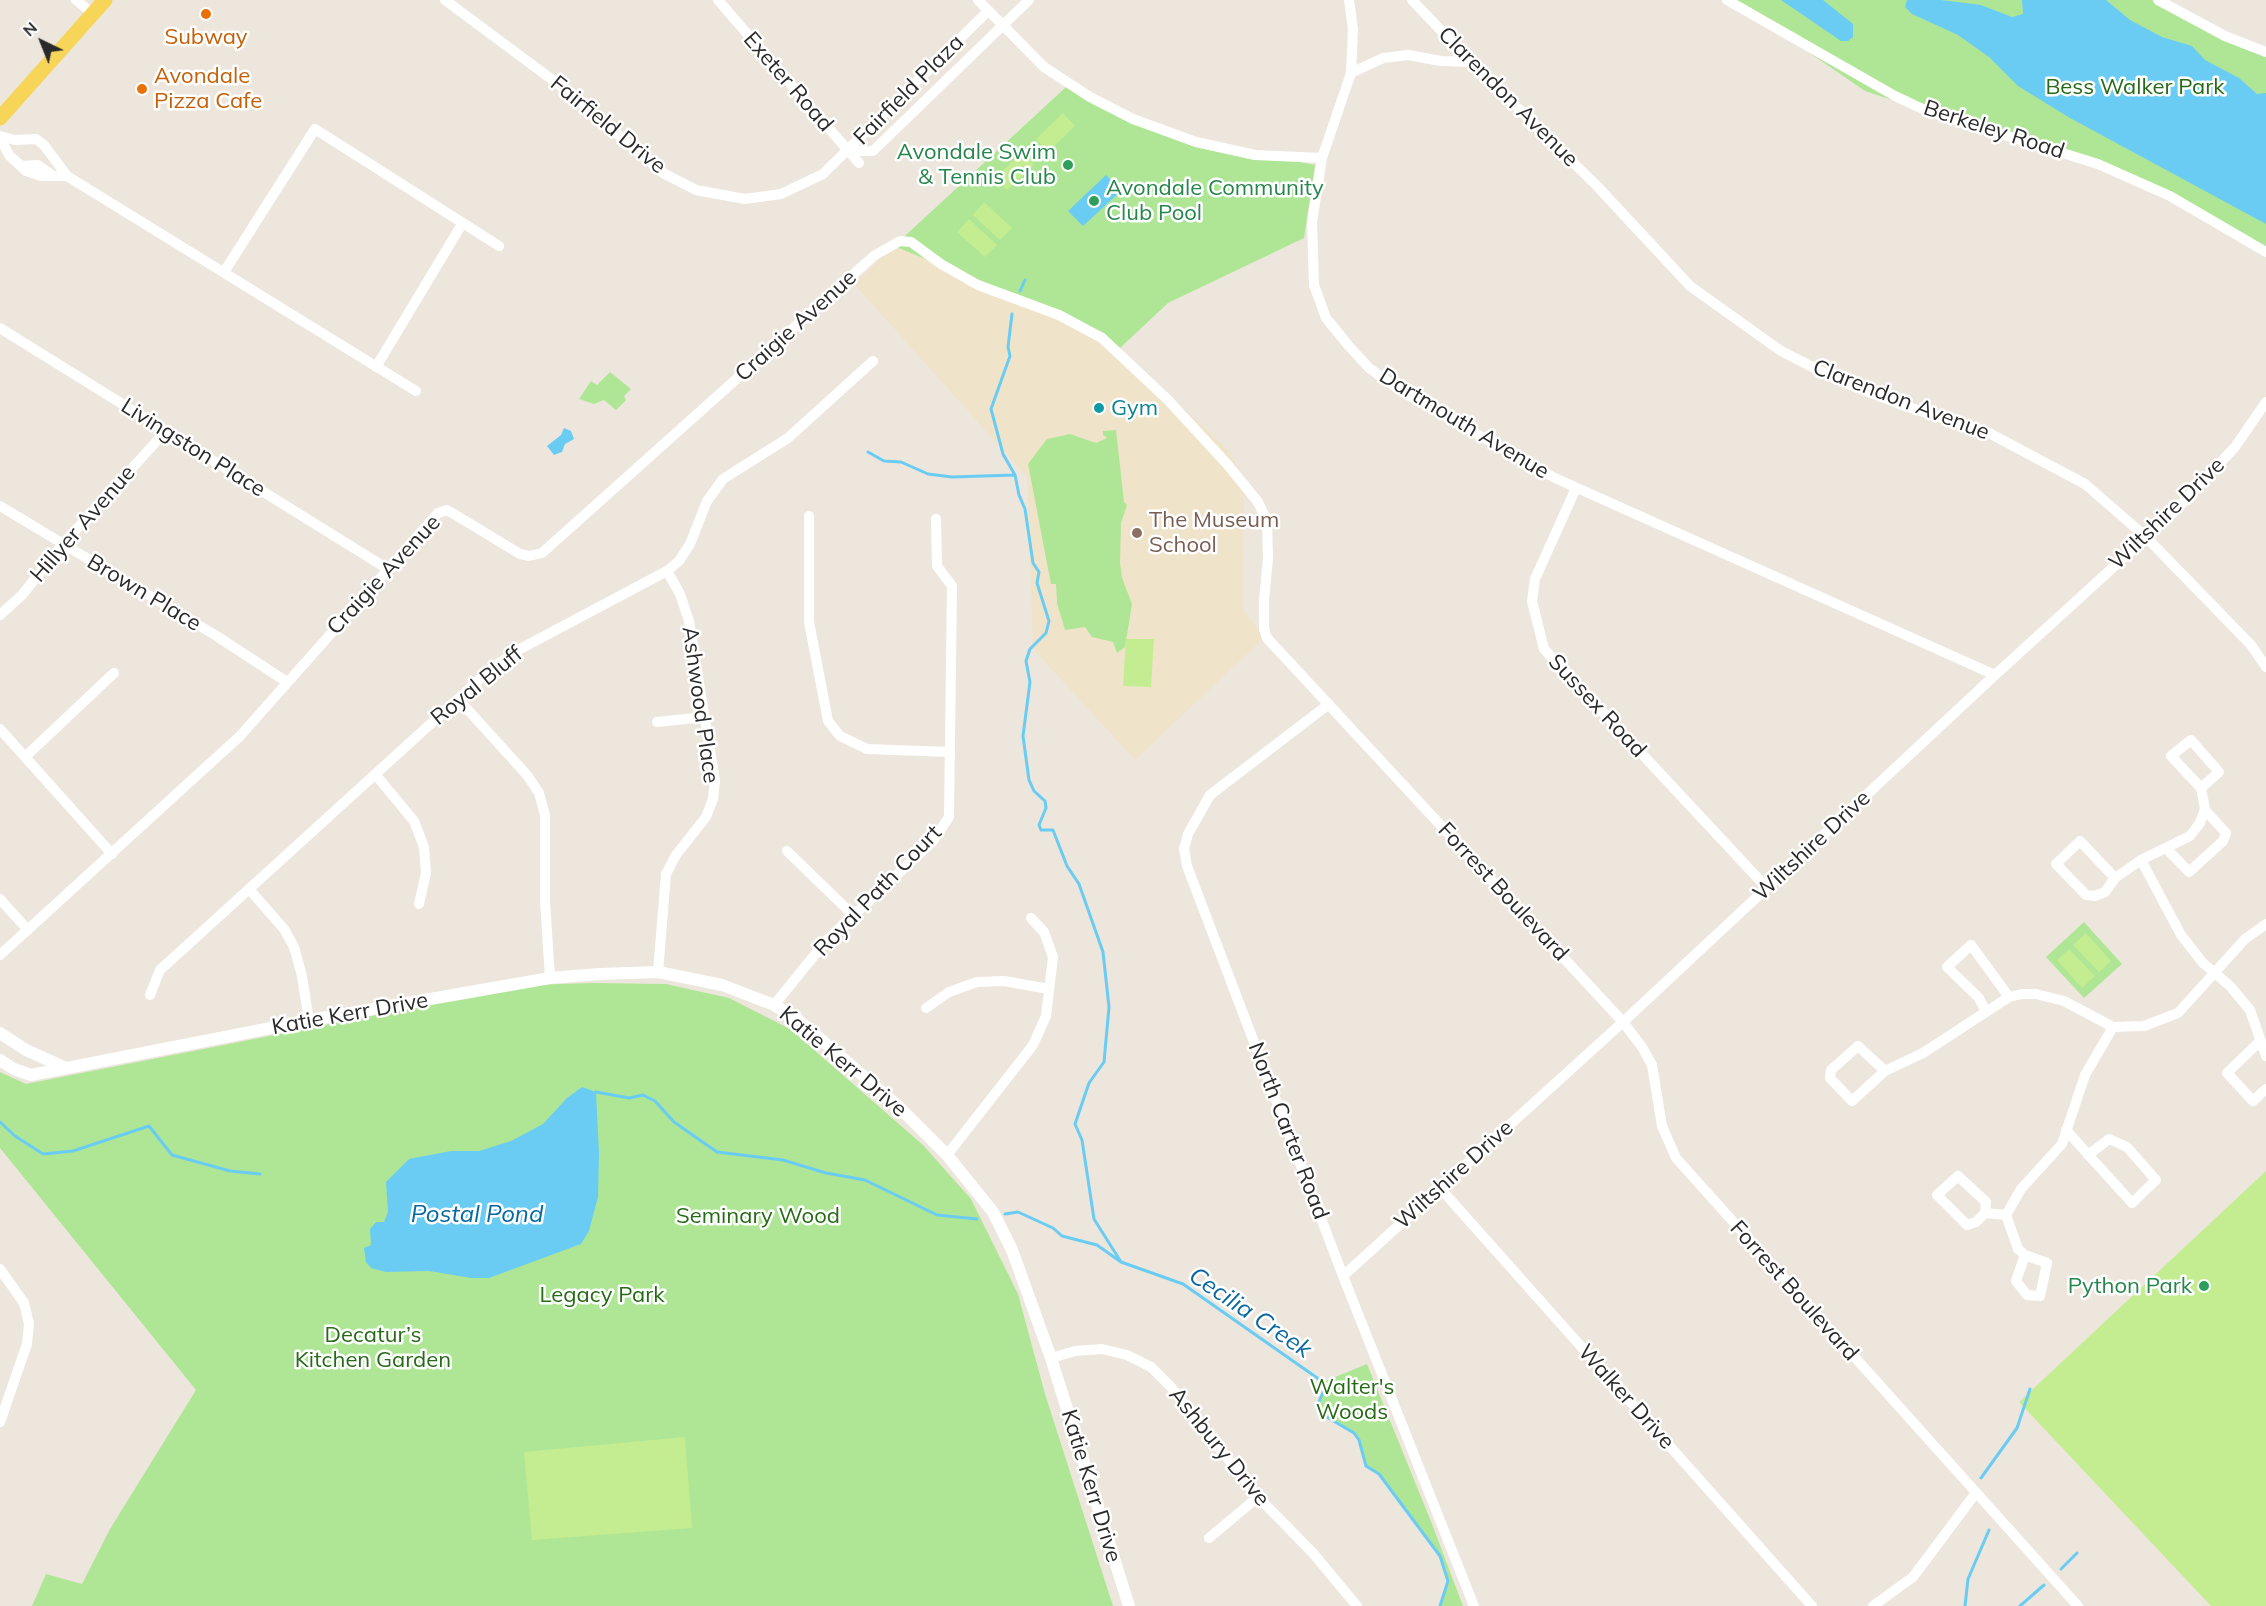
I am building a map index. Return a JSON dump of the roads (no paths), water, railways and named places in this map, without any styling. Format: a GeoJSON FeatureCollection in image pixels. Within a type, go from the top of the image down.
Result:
{"type":"FeatureCollection","features":[{"type":"Feature","properties":{"kind":"main road"},"geometry":{"type":"LineString","coordinates":[[0,118],[105,0]]}},
{"type":"Feature","properties":{"kind":"street"},"geometry":{"type":"LineString","coordinates":[[76,0],[93,14]]}},
{"type":"Feature","properties":{"kind":"street","name":"Fairfield Drive"},"geometry":{"type":"LineString","coordinates":[[445,0],[554,81],[663,172],[696,190],[745,200],[781,194],[823,174],[848,151]]}},
{"type":"Feature","properties":{"kind":"street","name":"Exeter Road"},"geometry":{"type":"LineString","coordinates":[[718,0],[859,163]]}},
{"type":"Feature","properties":{"kind":"street"},"geometry":{"type":"LineString","coordinates":[[978,0],[1044,67],[1090,97],[1133,119],[1196,142],[1255,155],[1322,158]]}},
{"type":"Feature","properties":{"kind":"street","name":"Fairfield Plaza"},"geometry":{"type":"LineString","coordinates":[[848,151],[873,151],[1029,0]]}},
{"type":"Feature","properties":{"kind":"street","name":"Dartmouth Avenue"},"geometry":{"type":"LineString","coordinates":[[1349,0],[1353,29],[1351,73],[1322,158],[1312,222],[1314,285],[1326,318],[1369,368],[1404,393],[1576,488],[1995,675]]}},
{"type":"Feature","properties":{"kind":"street","name":"Clarendon Avenue"},"geometry":{"type":"LineString","coordinates":[[1412,0],[1471,62],[1543,131],[1690,286],[1781,351],[1836,379],[1905,406],[1989,433],[2085,484],[2146,537],[2251,645],[2266,667]]}},
{"type":"Feature","properties":{"kind":"street","name":"Berkeley Road"},"geometry":{"type":"LineString","coordinates":[[1726,0],[1895,96],[1927,111],[2107,167],[2170,196],[2266,252]]}},
{"type":"Feature","properties":{"kind":"street"},"geometry":{"type":"LineString","coordinates":[[2158,0],[2224,36],[2266,52]]}},
{"type":"Feature","properties":{"kind":"street","name":"Fairfield Plaza"},"geometry":{"type":"LineString","coordinates":[[848,151],[859,136],[988,11]]}},
{"type":"Feature","properties":{"kind":"street"},"geometry":{"type":"LineString","coordinates":[[1351,73],[1383,58],[1408,55],[1441,61],[1471,62]]}},
{"type":"Feature","properties":{"kind":"street"},"geometry":{"type":"LineString","coordinates":[[224,272],[315,129],[499,246]]}},
{"type":"Feature","properties":{"kind":"street"},"geometry":{"type":"LineString","coordinates":[[0,137],[15,140],[36,139],[49,150],[67,176],[416,391]]}},
{"type":"Feature","properties":{"kind":"street"},"geometry":{"type":"LineString","coordinates":[[0,137],[9,155],[34,175],[67,176]]}},
{"type":"Feature","properties":{"kind":"street"},"geometry":{"type":"LineString","coordinates":[[21,166],[38,165],[43,162],[49,150]]}},
{"type":"Feature","properties":{"kind":"street"},"geometry":{"type":"LineString","coordinates":[[38,165],[52,175]]}},
{"type":"Feature","properties":{"kind":"street"},"geometry":{"type":"LineString","coordinates":[[375,367],[462,224]]}},
{"type":"Feature","properties":{"kind":"street","name":"Craigie Avenue"},"geometry":{"type":"LineString","coordinates":[[0,955],[218,758],[386,568],[438,513],[447,510],[520,554],[529,556],[542,554],[875,255],[900,241],[911,242]]}},
{"type":"Feature","properties":{"kind":"street","name":"Forrest Boulevard"},"geometry":{"type":"LineString","coordinates":[[911,242],[941,264],[978,285],[1059,315],[1102,338],[1168,400],[1227,464],[1258,502],[1267,521],[1268,558],[1264,600],[1264,629],[1267,638],[1623,1022],[1652,1065],[1662,1126],[1676,1158],[2078,1606]]}},
{"type":"Feature","properties":{"kind":"street","name":"Livingston Place"},"geometry":{"type":"LineString","coordinates":[[0,328],[386,568]]}},
{"type":"Feature","properties":{"kind":"street","name":"Royal Bluff"},"geometry":{"type":"LineString","coordinates":[[150,995],[160,970],[492,668],[520,649],[667,571],[679,561],[690,544],[707,501],[723,479],[788,438],[873,361]]}},
{"type":"Feature","properties":{"kind":"street","name":"Wiltshire Drive"},"geometry":{"type":"LineString","coordinates":[[1343,1276],[1623,1022],[1995,675],[2175,512],[2235,447],[2266,402]]}},
{"type":"Feature","properties":{"kind":"street","name":"Hillyer Avenue"},"geometry":{"type":"LineString","coordinates":[[0,615],[22,594],[63,544],[165,432]]}},
{"type":"Feature","properties":{"kind":"street","name":"Sussex Road"},"geometry":{"type":"LineString","coordinates":[[1576,488],[1535,579],[1532,601],[1544,649],[1767,888]]}},
{"type":"Feature","properties":{"kind":"street","name":"Brown Place"},"geometry":{"type":"LineString","coordinates":[[0,506],[215,635],[287,682]]}},
{"type":"Feature","properties":{"kind":"street"},"geometry":{"type":"LineString","coordinates":[[809,516],[809,621],[828,721],[840,736],[867,749],[950,753]]}},
{"type":"Feature","properties":{"kind":"street","name":"Royal Path Court"},"geometry":{"type":"LineString","coordinates":[[774,1005],[826,941],[933,841],[949,818],[952,586],[937,566],[936,519]]}},
{"type":"Feature","properties":{"kind":"street","name":"Ashwood Place"},"geometry":{"type":"LineString","coordinates":[[658,972],[666,874],[676,855],[706,817],[713,799],[715,781],[689,621],[680,594],[667,571]]}},
{"type":"Feature","properties":{"kind":"street"},"geometry":{"type":"LineString","coordinates":[[26,757],[114,673]]}},
{"type":"Feature","properties":{"kind":"street"},"geometry":{"type":"LineString","coordinates":[[458,699],[527,775],[539,793],[545,815],[545,901],[550,978]]}},
{"type":"Feature","properties":{"kind":"street","name":"North Carter Road"},"geometry":{"type":"LineString","coordinates":[[1329,704],[1210,795],[1188,834],[1184,849],[1187,866],[1343,1276],[1474,1606]]}},
{"type":"Feature","properties":{"kind":"street"},"geometry":{"type":"LineString","coordinates":[[657,722],[704,717]]}},
{"type":"Feature","properties":{"kind":"street"},"geometry":{"type":"LineString","coordinates":[[0,729],[112,854]]}},
{"type":"Feature","properties":{"kind":"street"},"geometry":{"type":"LineString","coordinates":[[2115,878],[2080,841],[2056,864],[2086,895],[2095,896],[2105,892],[2115,878],[2141,860],[2190,836],[2200,823],[2205,810],[2201,788],[2171,756],[2191,740],[2219,772],[2201,788]]}},
{"type":"Feature","properties":{"kind":"street"},"geometry":{"type":"LineString","coordinates":[[375,774],[414,821],[424,847],[426,873],[419,904]]}},
{"type":"Feature","properties":{"kind":"street"},"geometry":{"type":"LineString","coordinates":[[2166,848],[2189,872],[2223,841],[2226,833],[2205,810]]}},
{"type":"Feature","properties":{"kind":"street"},"geometry":{"type":"LineString","coordinates":[[786,851],[854,915]]}},
{"type":"Feature","properties":{"kind":"street"},"geometry":{"type":"LineString","coordinates":[[2141,860],[2181,935],[2204,963],[2250,1010],[2259,1042],[2266,1056]]}},
{"type":"Feature","properties":{"kind":"street"},"geometry":{"type":"LineString","coordinates":[[249,890],[284,929],[294,947],[302,976],[309,1021]]}},
{"type":"Feature","properties":{"kind":"street"},"geometry":{"type":"LineString","coordinates":[[0,899],[28,930]]}},
{"type":"Feature","properties":{"kind":"street"},"geometry":{"type":"LineString","coordinates":[[947,1155],[1033,1045],[1046,1016],[1053,957],[1044,932],[1031,918]]}},
{"type":"Feature","properties":{"kind":"street"},"geometry":{"type":"LineString","coordinates":[[1885,1071],[1858,1046],[1831,1070],[1830,1078],[1852,1101],[1885,1071],[1923,1053],[2009,998],[2036,994],[2050,996],[2113,1027],[2144,1026],[2178,1013],[2216,974],[2245,939],[2266,924]]}},
{"type":"Feature","properties":{"kind":"street"},"geometry":{"type":"LineString","coordinates":[[1986,1012],[1979,998],[1947,967],[1971,945],[2009,998]]}},
{"type":"Feature","properties":{"kind":"street","name":"Katie Kerr Drive"},"geometry":{"type":"LineString","coordinates":[[0,1060],[14,1069],[31,1075],[309,1021],[550,978],[658,972],[722,985],[774,1005],[796,1018],[897,1106],[947,1155],[993,1212],[1012,1250],[1051,1358],[1129,1606]]}},
{"type":"Feature","properties":{"kind":"street"},"geometry":{"type":"LineString","coordinates":[[926,1008],[949,992],[977,982],[1004,981],[1049,989]]}},
{"type":"Feature","properties":{"kind":"street"},"geometry":{"type":"LineString","coordinates":[[2025,1255],[2012,1239],[2006,1215],[2021,1189],[2062,1144],[2085,1075],[2113,1027]]}},
{"type":"Feature","properties":{"kind":"street"},"geometry":{"type":"LineString","coordinates":[[0,1034],[26,1050],[68,1068]]}},
{"type":"Feature","properties":{"kind":"street"},"geometry":{"type":"LineString","coordinates":[[2259,1042],[2227,1072],[2253,1101],[2266,1089]]}},
{"type":"Feature","properties":{"kind":"street"},"geometry":{"type":"LineString","coordinates":[[2066,1130],[2088,1155],[2132,1203],[2156,1180],[2127,1147],[2109,1139],[2088,1155]]}},
{"type":"Feature","properties":{"kind":"street"},"geometry":{"type":"LineString","coordinates":[[1958,1176],[1986,1202],[1985,1213],[1977,1222],[1967,1225],[1937,1196],[1958,1176]]}},
{"type":"Feature","properties":{"kind":"street","name":"Walker Drive"},"geometry":{"type":"LineString","coordinates":[[1440,1188],[1812,1606]]}},
{"type":"Feature","properties":{"kind":"street"},"geometry":{"type":"LineString","coordinates":[[1985,1213],[2006,1215]]}},
{"type":"Feature","properties":{"kind":"street"},"geometry":{"type":"LineString","coordinates":[[0,1269],[24,1303],[29,1324],[27,1344],[0,1422]]}},
{"type":"Feature","properties":{"kind":"street","name":"Ashbury Drive"},"geometry":{"type":"LineString","coordinates":[[1051,1358],[1075,1351],[1102,1348],[1127,1354],[1151,1367],[1171,1387],[1258,1497],[1312,1552],[1357,1606]]}},
{"type":"Feature","properties":{"kind":"street"},"geometry":{"type":"LineString","coordinates":[[1873,1606],[1913,1577],[1976,1494]]}},
{"type":"Feature","properties":{"kind":"street"},"geometry":{"type":"LineString","coordinates":[[1209,1538],[1258,1497]]}},
{"type":"Feature","properties":{"kind":"water"},"geometry":{"type":"Polygon","coordinates":[[[1781,0],[1823,0],[1853,24],[1853,37],[1848,41],[1841,41],[1781,0]]]}},
{"type":"Feature","properties":{"kind":"water"},"geometry":{"type":"Polygon","coordinates":[[[1907,0],[1941,0],[1981,5],[2012,17],[2023,14],[2022,0],[2106,0],[2130,20],[2162,37],[2192,46],[2205,60],[2239,78],[2257,94],[2266,93],[2266,224],[2070,118],[2018,86],[1989,57],[1958,35],[1912,14],[1905,7],[1907,0]]]}},
{"type":"Feature","properties":{"kind":"water","name":"Avondale Community Club Pool"},"geometry":{"type":"Polygon","coordinates":[[[1106,175],[1121,191],[1083,226],[1068,211],[1106,175]]]}},
{"type":"Feature","properties":{"kind":"water"},"geometry":{"type":"Polygon","coordinates":[[[564,428],[571,431],[574,439],[565,444],[562,452],[554,455],[547,446],[561,435],[564,428]]]}},
{"type":"Feature","properties":{"kind":"water","name":"Postal Pond"},"geometry":{"type":"Polygon","coordinates":[[[582,1087],[596,1092],[599,1153],[598,1197],[589,1231],[581,1244],[489,1278],[471,1278],[429,1271],[386,1272],[371,1268],[366,1262],[364,1248],[371,1245],[370,1229],[376,1222],[384,1222],[388,1212],[386,1182],[409,1159],[451,1151],[479,1151],[511,1141],[543,1124],[567,1098],[582,1087]]]}},
{"type":"Feature","properties":{"kind":"waterway"},"geometry":{"type":"LineString","coordinates":[[1020,291],[1025,280]]}},
{"type":"Feature","properties":{"kind":"waterway"},"geometry":{"type":"LineString","coordinates":[[1012,314],[1008,347],[1010,356],[991,409],[1003,454],[1015,475],[1019,495],[1025,509],[1033,563],[1039,572],[1037,583],[1049,621],[1046,633],[1030,649],[1026,661],[1030,682],[1023,736],[1029,780],[1034,791],[1045,801],[1046,808],[1039,825],[1041,830],[1053,830],[1067,866],[1079,884],[1103,952],[1109,1007],[1104,1062],[1089,1083],[1075,1124],[1082,1140],[1094,1219],[1121,1262]]}},
{"type":"Feature","properties":{"kind":"waterway"},"geometry":{"type":"LineString","coordinates":[[868,452],[884,461],[901,462],[928,474],[952,477],[1015,475]]}},
{"type":"Feature","properties":{"kind":"waterway","name":"Cecilia Creek"},"geometry":{"type":"LineString","coordinates":[[596,1092],[629,1098],[643,1095],[655,1101],[674,1122],[717,1152],[783,1160],[826,1173],[865,1180],[937,1215],[977,1219]]}},
{"type":"Feature","properties":{"kind":"waterway"},"geometry":{"type":"LineString","coordinates":[[0,1122],[15,1136],[43,1154],[73,1151],[149,1126],[172,1155],[230,1171],[260,1174]]}},
{"type":"Feature","properties":{"kind":"waterway","name":"Cecilia Creek"},"geometry":{"type":"LineString","coordinates":[[1005,1214],[1018,1212],[1053,1228],[1062,1236],[1097,1245],[1121,1262],[1183,1284],[1323,1382],[1324,1390],[1318,1404],[1320,1413],[1354,1433],[1359,1440],[1366,1466],[1379,1474],[1440,1556],[1448,1581],[1440,1606]]}},
{"type":"Feature","properties":{"kind":"waterway"},"geometry":{"type":"LineString","coordinates":[[1981,1478],[2017,1428],[2030,1389]]}},
{"type":"Feature","properties":{"kind":"waterway"},"geometry":{"type":"LineString","coordinates":[[1965,1606],[1968,1579],[1989,1530]]}},
{"type":"Feature","properties":{"kind":"waterway"},"geometry":{"type":"LineString","coordinates":[[2061,1569],[2077,1553]]}},
{"type":"Feature","properties":{"kind":"waterway"},"geometry":{"type":"LineString","coordinates":[[2020,1606],[2044,1585]]}},
{"type":"Feature","properties":{"kind":"place","name":"Subway"},"geometry":{"type":"Point","coordinates":[206,14]}},
{"type":"Feature","properties":{"kind":"place","name":"Avondale Pizza Cafe"},"geometry":{"type":"Point","coordinates":[142,89]}},
{"type":"Feature","properties":{"kind":"place","name":"Avondale Swim & Tennis Club"},"geometry":{"type":"Point","coordinates":[1068,165]}},
{"type":"Feature","properties":{"kind":"place","name":"Avondale Community Club Pool"},"geometry":{"type":"Point","coordinates":[1094,201]}},
{"type":"Feature","properties":{"kind":"place","name":"Gym"},"geometry":{"type":"Point","coordinates":[1099,408]}},
{"type":"Feature","properties":{"kind":"place","name":"The Museum School"},"geometry":{"type":"Point","coordinates":[1137,533]}},
{"type":"Feature","properties":{"kind":"place","name":"Python Park"},"geometry":{"type":"Point","coordinates":[2204,1286]}},
{"type":"Feature","properties":{"kind":"park label","name":"Bess Walker Park"},"geometry":{"type":"Point","coordinates":[2135,87]}},
{"type":"Feature","properties":{"kind":"park label","name":"Seminary Wood"},"geometry":{"type":"Point","coordinates":[758,1216]}},
{"type":"Feature","properties":{"kind":"park label","name":"Legacy Park"},"geometry":{"type":"Point","coordinates":[602,1295]}},
{"type":"Feature","properties":{"kind":"park label","name":"Decatur’s Kitchen Garden"},"geometry":{"type":"Point","coordinates":[373,1348]}},
{"type":"Feature","properties":{"kind":"park label","name":"Walter's Woods"},"geometry":{"type":"Point","coordinates":[1352,1400]}}]}
